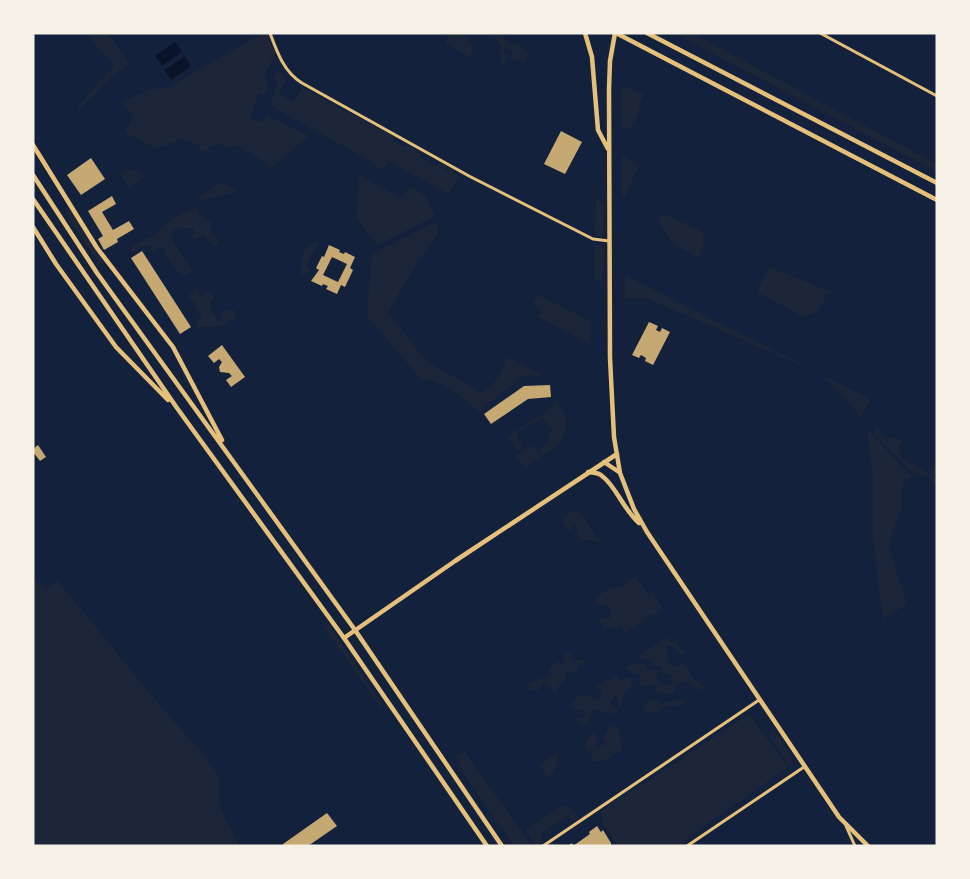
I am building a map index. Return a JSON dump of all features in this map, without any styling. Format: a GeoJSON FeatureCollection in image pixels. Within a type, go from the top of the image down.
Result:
{"type":"FeatureCollection","features":[{"type":"Feature","properties":{"kind":"main road"},"geometry":{"type":"LineString","coordinates":[[585,33],[592,57],[598,130],[609,151]]}},
{"type":"Feature","properties":{"kind":"main road"},"geometry":{"type":"LineString","coordinates":[[868,846],[846,826],[759,700],[643,525],[620,472],[610,358],[609,89],[612,44],[616,33],[937,200]]}},
{"type":"Feature","properties":{"kind":"main road"},"geometry":{"type":"LineString","coordinates":[[647,33],[937,183]]}},
{"type":"Feature","properties":{"kind":"main road"},"geometry":{"type":"LineString","coordinates":[[33,145],[97,248],[167,338],[184,366],[228,453]]}},
{"type":"Feature","properties":{"kind":"main road"},"geometry":{"type":"LineString","coordinates":[[33,175],[97,273],[355,630],[502,846]]}},
{"type":"Feature","properties":{"kind":"main road"},"geometry":{"type":"LineString","coordinates":[[33,199],[177,408],[344,638],[487,846]]}},
{"type":"Feature","properties":{"kind":"main road"},"geometry":{"type":"LineString","coordinates":[[33,227],[56,264],[116,347],[177,408]]}},
{"type":"Feature","properties":{"kind":"main road"},"geometry":{"type":"LineString","coordinates":[[344,638],[617,454]]}},
{"type":"Feature","properties":{"kind":"main road"},"geometry":{"type":"LineString","coordinates":[[604,462],[620,472]]}},
{"type":"Feature","properties":{"kind":"main road"},"geometry":{"type":"LineString","coordinates":[[588,472],[598,473],[604,477],[625,508],[643,525]]}},
{"type":"Feature","properties":{"kind":"street"},"geometry":{"type":"LineString","coordinates":[[270,33],[279,56],[292,77],[300,82],[478,180],[593,239],[609,241]]}},
{"type":"Feature","properties":{"kind":"street"},"geometry":{"type":"LineString","coordinates":[[820,33],[937,96]]}},
{"type":"Feature","properties":{"kind":"street"},"geometry":{"type":"LineString","coordinates":[[543,846],[759,700]]}},
{"type":"Feature","properties":{"kind":"street"},"geometry":{"type":"LineString","coordinates":[[687,846],[804,767]]}},
{"type":"Feature","properties":{"kind":"street"},"geometry":{"type":"LineString","coordinates":[[846,826],[855,846]]}},
{"type":"Feature","properties":{"kind":"shaded area"},"geometry":{"type":"Polygon","coordinates":[[[86,33],[108,33],[129,64],[108,80],[79,110],[77,107],[114,66],[86,33]]]}},
{"type":"Feature","properties":{"kind":"shaded area"},"geometry":{"type":"Polygon","coordinates":[[[263,33],[267,33],[272,48],[277,50],[264,75],[268,87],[266,95],[259,93],[250,118],[263,122],[267,115],[309,136],[270,169],[267,163],[235,145],[225,147],[224,143],[209,147],[208,152],[199,150],[200,145],[177,138],[176,142],[155,148],[124,132],[134,116],[120,103],[150,89],[167,88],[263,33]]]}},
{"type":"Feature","properties":{"kind":"shaded area"},"geometry":{"type":"Polygon","coordinates":[[[450,33],[462,33],[474,47],[470,57],[445,43],[450,33]]]}},
{"type":"Feature","properties":{"kind":"shaded area"},"geometry":{"type":"Polygon","coordinates":[[[484,33],[502,35],[508,42],[520,45],[529,54],[524,62],[520,59],[510,60],[513,50],[505,48],[503,50],[507,58],[505,63],[502,63],[499,52],[501,47],[495,37],[484,33]]]}},
{"type":"Feature","properties":{"kind":"shaded area"},"geometry":{"type":"Polygon","coordinates":[[[674,33],[692,33],[937,164],[937,172],[674,33]]]}},
{"type":"Feature","properties":{"kind":"shaded area"},"geometry":{"type":"Polygon","coordinates":[[[175,42],[182,52],[162,66],[155,56],[175,42]]]}},
{"type":"Feature","properties":{"kind":"shaded area"},"geometry":{"type":"Polygon","coordinates":[[[185,56],[191,66],[171,80],[164,70],[185,56]]]}},
{"type":"Feature","properties":{"kind":"shaded area"},"geometry":{"type":"Polygon","coordinates":[[[278,70],[286,80],[279,94],[293,102],[303,88],[394,137],[392,141],[405,148],[407,145],[421,153],[420,157],[437,166],[441,160],[447,163],[444,169],[448,172],[451,166],[455,169],[453,173],[462,178],[457,178],[449,194],[389,162],[383,169],[373,165],[374,163],[274,108],[271,103],[278,83],[273,79],[278,70]]]}},
{"type":"Feature","properties":{"kind":"shaded area"},"geometry":{"type":"Polygon","coordinates":[[[622,85],[644,94],[638,107],[641,109],[632,126],[622,131],[622,85]]]}},
{"type":"Feature","properties":{"kind":"shaded area"},"geometry":{"type":"Polygon","coordinates":[[[622,155],[639,165],[625,197],[622,195],[622,155]]]}},
{"type":"Feature","properties":{"kind":"shaded area"},"geometry":{"type":"Polygon","coordinates":[[[130,168],[145,176],[130,188],[120,174],[130,168]]]}},
{"type":"Feature","properties":{"kind":"shaded area"},"geometry":{"type":"Polygon","coordinates":[[[359,175],[402,198],[410,186],[426,196],[435,216],[377,245],[357,219],[359,175]]]}},
{"type":"Feature","properties":{"kind":"shaded area"},"geometry":{"type":"Polygon","coordinates":[[[220,182],[238,191],[199,201],[197,199],[220,182]]]}},
{"type":"Feature","properties":{"kind":"shaded area"},"geometry":{"type":"Polygon","coordinates":[[[596,198],[604,204],[604,233],[601,237],[595,236],[596,198]]]}},
{"type":"Feature","properties":{"kind":"shaded area"},"geometry":{"type":"Polygon","coordinates":[[[196,208],[205,219],[211,222],[211,232],[219,242],[217,245],[212,245],[204,235],[198,237],[197,240],[191,238],[195,228],[174,229],[171,237],[192,269],[191,273],[184,276],[181,274],[169,260],[164,248],[160,246],[157,252],[152,252],[149,246],[141,247],[134,253],[129,249],[154,236],[161,227],[173,219],[196,208]]]}},
{"type":"Feature","properties":{"kind":"shaded area"},"geometry":{"type":"Polygon","coordinates":[[[71,209],[102,259],[101,266],[66,215],[71,209]]]}},
{"type":"Feature","properties":{"kind":"shaded area"},"geometry":{"type":"Polygon","coordinates":[[[662,214],[703,232],[704,242],[699,258],[674,245],[658,221],[662,214]]]}},
{"type":"Feature","properties":{"kind":"shaded area"},"geometry":{"type":"Polygon","coordinates":[[[435,222],[439,232],[418,261],[388,312],[426,361],[482,393],[498,378],[507,357],[543,375],[542,377],[522,375],[479,411],[444,386],[421,379],[367,316],[372,255],[435,222]]]}},
{"type":"Feature","properties":{"kind":"shaded area"},"geometry":{"type":"Polygon","coordinates":[[[315,241],[318,242],[317,245],[306,267],[312,271],[300,276],[303,252],[315,241]]]}},
{"type":"Feature","properties":{"kind":"shaded area"},"geometry":{"type":"Polygon","coordinates":[[[595,244],[604,249],[603,281],[595,281],[595,244]]]}},
{"type":"Feature","properties":{"kind":"shaded area"},"geometry":{"type":"Polygon","coordinates":[[[769,267],[829,291],[818,311],[803,317],[757,292],[769,267]]]}},
{"type":"Feature","properties":{"kind":"shaded area"},"geometry":{"type":"Polygon","coordinates":[[[625,275],[818,373],[646,298],[625,299],[625,275]]]}},
{"type":"Feature","properties":{"kind":"shaded area"},"geometry":{"type":"Polygon","coordinates":[[[198,288],[201,297],[203,293],[210,292],[214,297],[210,308],[218,320],[222,321],[223,310],[235,310],[234,320],[230,320],[223,327],[197,327],[196,319],[200,320],[202,313],[195,309],[195,303],[188,298],[193,289],[198,288]]]}},
{"type":"Feature","properties":{"kind":"shaded area"},"geometry":{"type":"Polygon","coordinates":[[[537,295],[590,321],[590,344],[538,317],[542,309],[533,304],[537,295]]]}},
{"type":"Feature","properties":{"kind":"shaded area"},"geometry":{"type":"Polygon","coordinates":[[[821,374],[870,399],[861,419],[852,405],[821,374]]]}},
{"type":"Feature","properties":{"kind":"shaded area"},"geometry":{"type":"Polygon","coordinates":[[[559,402],[559,407],[566,419],[566,427],[555,448],[542,455],[539,449],[550,441],[548,436],[553,431],[543,418],[516,433],[517,439],[522,444],[521,448],[517,450],[514,442],[507,440],[508,436],[559,402]]]}},
{"type":"Feature","properties":{"kind":"shaded area"},"geometry":{"type":"Polygon","coordinates":[[[876,428],[882,431],[881,435],[891,440],[893,437],[903,441],[898,448],[900,457],[930,474],[937,460],[937,484],[933,483],[931,477],[912,472],[873,433],[876,428]]]}},
{"type":"Feature","properties":{"kind":"shaded area"},"geometry":{"type":"Polygon","coordinates":[[[867,429],[912,477],[904,482],[901,493],[902,505],[888,545],[907,604],[883,619],[873,537],[873,478],[867,429]]]}},
{"type":"Feature","properties":{"kind":"shaded area"},"geometry":{"type":"Polygon","coordinates":[[[532,445],[541,457],[525,468],[516,456],[532,445]]]}},
{"type":"Feature","properties":{"kind":"shaded area"},"geometry":{"type":"Polygon","coordinates":[[[577,509],[602,544],[592,540],[579,540],[577,525],[574,523],[571,530],[568,530],[563,523],[564,516],[577,509]]]}},
{"type":"Feature","properties":{"kind":"shaded area"},"geometry":{"type":"Polygon","coordinates":[[[636,578],[648,594],[653,592],[663,610],[646,616],[645,621],[624,632],[621,623],[618,626],[604,629],[599,621],[603,618],[610,619],[611,608],[595,602],[597,598],[607,590],[624,586],[631,579],[636,578]]]}},
{"type":"Feature","properties":{"kind":"shaded area"},"geometry":{"type":"Polygon","coordinates":[[[33,579],[46,588],[58,581],[167,714],[204,754],[218,775],[220,808],[240,846],[33,846],[33,579]]]}},
{"type":"Feature","properties":{"kind":"shaded area"},"geometry":{"type":"Polygon","coordinates":[[[323,625],[329,626],[383,705],[380,707],[323,625]]]}},
{"type":"Feature","properties":{"kind":"shaded area"},"geometry":{"type":"Polygon","coordinates":[[[668,637],[671,642],[676,642],[685,654],[681,655],[671,645],[667,645],[667,661],[672,666],[677,667],[680,662],[685,665],[691,677],[705,687],[699,690],[689,686],[689,682],[686,681],[676,684],[674,693],[668,694],[655,692],[657,685],[639,686],[641,675],[632,673],[625,667],[632,664],[645,664],[646,670],[658,671],[656,678],[658,682],[668,686],[672,684],[671,676],[661,672],[660,666],[652,665],[651,658],[641,659],[638,656],[668,637]]]}},
{"type":"Feature","properties":{"kind":"shaded area"},"geometry":{"type":"Polygon","coordinates":[[[572,652],[573,663],[579,659],[586,661],[574,674],[566,670],[564,681],[559,685],[557,692],[552,691],[550,686],[544,682],[537,691],[526,688],[529,683],[552,675],[549,670],[557,661],[565,665],[563,654],[572,652]]]}},
{"type":"Feature","properties":{"kind":"shaded area"},"geometry":{"type":"Polygon","coordinates":[[[616,675],[620,681],[626,678],[632,679],[630,690],[625,691],[622,705],[619,706],[615,696],[609,704],[617,709],[618,714],[595,710],[591,713],[587,726],[575,720],[575,717],[580,719],[585,717],[584,710],[574,710],[569,706],[579,696],[585,694],[596,700],[601,697],[602,691],[596,687],[616,675]]]}},
{"type":"Feature","properties":{"kind":"shaded area"},"geometry":{"type":"Polygon","coordinates":[[[652,699],[662,704],[682,699],[685,704],[664,707],[658,712],[645,711],[645,703],[652,699]]]}},
{"type":"Feature","properties":{"kind":"shaded area"},"geometry":{"type":"Polygon","coordinates":[[[749,714],[788,767],[684,841],[685,843],[681,846],[619,846],[602,823],[604,817],[599,818],[602,815],[600,812],[749,714]]]}},
{"type":"Feature","properties":{"kind":"shaded area"},"geometry":{"type":"Polygon","coordinates":[[[609,724],[618,726],[621,750],[603,761],[592,761],[593,754],[585,749],[585,744],[592,732],[597,737],[595,747],[598,749],[607,744],[603,737],[609,724]]]}},
{"type":"Feature","properties":{"kind":"shaded area"},"geometry":{"type":"Polygon","coordinates":[[[772,728],[789,753],[791,768],[769,736],[772,728]]]}},
{"type":"Feature","properties":{"kind":"shaded area"},"geometry":{"type":"Polygon","coordinates":[[[464,751],[532,846],[514,846],[458,766],[461,764],[456,756],[464,751]]]}},
{"type":"Feature","properties":{"kind":"shaded area"},"geometry":{"type":"Polygon","coordinates":[[[557,753],[559,757],[553,773],[548,778],[539,765],[557,753]]]}},
{"type":"Feature","properties":{"kind":"shaded area"},"geometry":{"type":"Polygon","coordinates":[[[564,804],[566,807],[569,805],[578,818],[573,821],[568,816],[540,834],[544,842],[536,846],[525,830],[564,804]]]}},
{"type":"Feature","properties":{"kind":"building"},"geometry":{"type":"Polygon","coordinates":[[[561,131],[582,142],[565,174],[544,164],[561,131]]]}},
{"type":"Feature","properties":{"kind":"building"},"geometry":{"type":"Polygon","coordinates":[[[91,158],[105,179],[81,195],[67,175],[91,158]]]}},
{"type":"Feature","properties":{"kind":"building"},"geometry":{"type":"Polygon","coordinates":[[[112,196],[116,204],[102,212],[113,230],[129,221],[134,229],[104,250],[98,239],[103,236],[88,211],[112,196]]]}},
{"type":"Feature","properties":{"kind":"building"},"geometry":{"type":"Polygon","coordinates":[[[329,245],[340,250],[339,252],[355,257],[350,268],[353,270],[345,287],[341,285],[337,294],[326,289],[328,286],[311,281],[319,270],[316,268],[322,256],[324,257],[329,245]],[[332,257],[323,275],[338,282],[347,264],[332,257]]]}},
{"type":"Feature","properties":{"kind":"building"},"geometry":{"type":"Polygon","coordinates":[[[142,251],[191,327],[180,334],[131,258],[142,251]]]}},
{"type":"Feature","properties":{"kind":"building"},"geometry":{"type":"Polygon","coordinates":[[[649,322],[658,326],[656,330],[660,332],[662,328],[670,332],[653,365],[645,361],[646,358],[641,355],[639,358],[632,355],[649,322]]]}},
{"type":"Feature","properties":{"kind":"building"},"geometry":{"type":"Polygon","coordinates":[[[222,345],[245,377],[231,387],[226,380],[232,376],[229,373],[220,372],[219,367],[222,362],[219,359],[214,363],[208,356],[222,345]]]}},
{"type":"Feature","properties":{"kind":"building"},"geometry":{"type":"Polygon","coordinates":[[[550,385],[551,397],[528,399],[491,424],[484,414],[524,386],[550,385]]]}},
{"type":"Feature","properties":{"kind":"building"},"geometry":{"type":"Polygon","coordinates":[[[38,445],[46,457],[40,461],[33,452],[38,445]]]}},
{"type":"Feature","properties":{"kind":"building"},"geometry":{"type":"Polygon","coordinates":[[[327,813],[337,826],[308,846],[284,846],[283,844],[327,813]]]}},
{"type":"Feature","properties":{"kind":"building"},"geometry":{"type":"Polygon","coordinates":[[[597,826],[601,832],[603,830],[611,843],[611,846],[573,846],[597,826]]]}}]}
